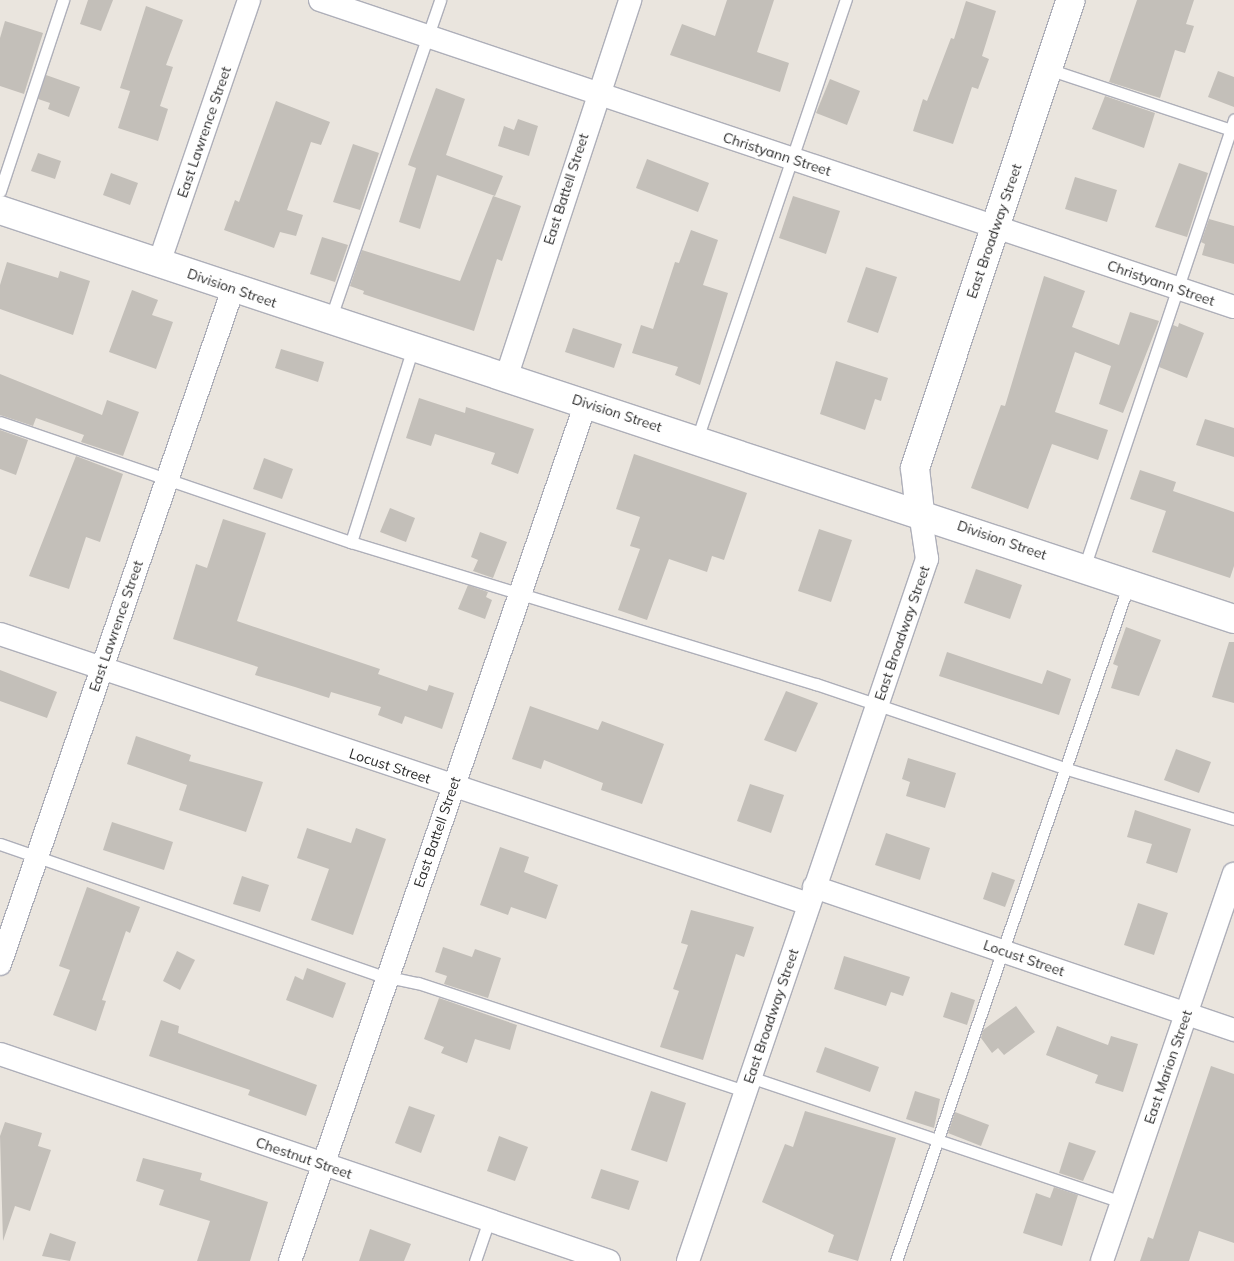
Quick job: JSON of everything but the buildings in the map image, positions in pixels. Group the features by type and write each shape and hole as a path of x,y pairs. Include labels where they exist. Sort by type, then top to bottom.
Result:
{"street":[{"name":"East Lawrence Street","path":"159,264 249,0"},
{"name":"Christyann Street","path":"320,0 1234,307"},
{"name":"East Battell Street","path":"506,378 630,0"},
{"name":"East Broadway Street","path":"688,1261 927,559 915,468 1071,0"},
{"name":"Division Street","path":"0,210 330,321 697,438 1234,619"},
{"name":"East Lawrence Street","path":"0,964 233,289"},
{"name":"East Battell Street","path":"290,1261 586,403"},
{"name":"Locust Street","path":"0,634 453,787 1002,951 1234,1030"},
{"name":"East Marion Street","path":"1102,1261 1234,874"},
{"name":"Chestnut Street","path":"0,1054 609,1261"}],"lane":[{"path":"0,191 63,0"},
{"path":"330,321 440,0"},
{"path":"697,438 846,0"},
{"path":"1048,69 1233,126 1084,568"},
{"path":"351,542 413,348"},
{"path":"0,422 351,542 878,704 1064,768 1234,818"},
{"path":"896,1261 1129,583"},
{"path":"0,844 387,976 418,983 937,1141 1122,1202"},
{"path":"475,1261 489,1220"}]}
